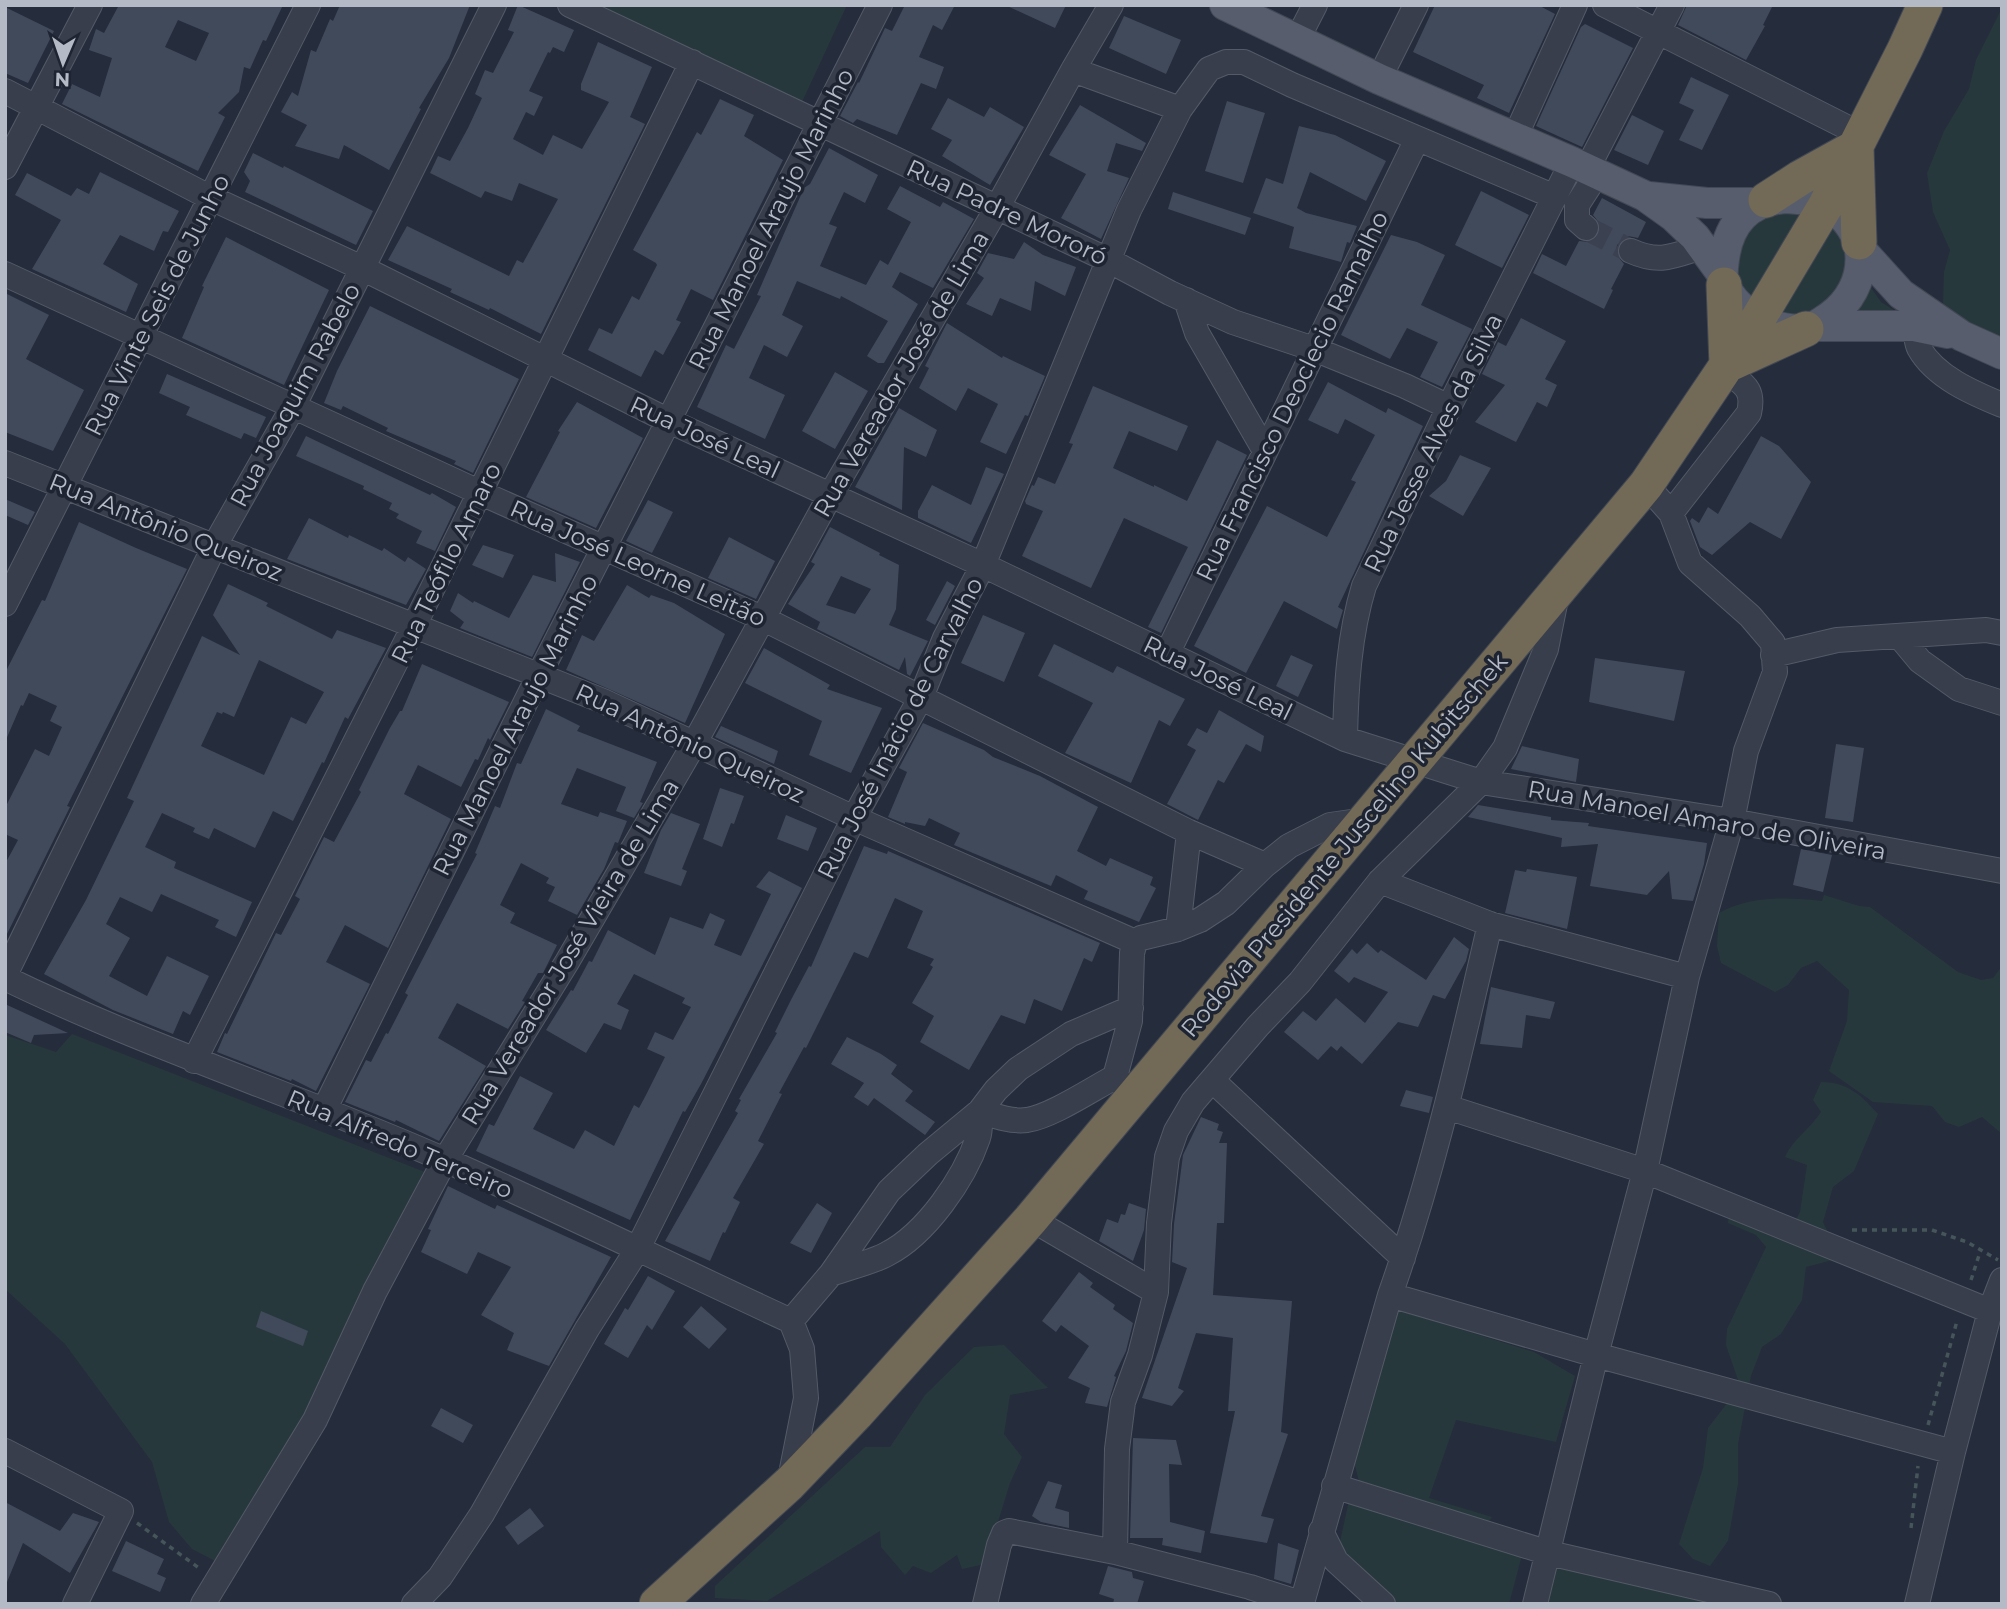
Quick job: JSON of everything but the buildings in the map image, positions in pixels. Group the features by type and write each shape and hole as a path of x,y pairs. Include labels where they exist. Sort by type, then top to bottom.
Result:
{"highway":[{"name":"Rodovia Presidente Juscelino Kubitschek","path":"657,1604 789,1484 856,1414 1031,1219 1125,1085 1365,820 1646,485 1758,319 1825,205 1925,5"},
{"path":"1763,202 1859,141"},
{"path":"1859,141 1860,246"},
{"path":"1723,279 1725,367 1811,328"}],"main road":[{"path":"1225,5 1379,79 1645,196 1684,225 1702,247 1733,298 1758,319 1780,327 1914,326 1962,335"},
{"path":"1645,196 1707,203 1805,199 1825,205 1845,219 1860,246 1901,294 1962,335 2002,354"},
{"path":"1723,279 1727,244 1733,229 1746,212 1763,202"},
{"path":"1811,328 1835,313 1853,292 1859,277 1860,246"}],"street":[{"path":"5,167 90,5"},
{"name":"Rua Vinte Seis de Junho","path":"5,604 309,5"},
{"name":"Rua Joaquim Rabelo","path":"5,976 215,545 293,407 494,5"},
{"name":"Rua Padre Mororó","path":"570,5 1233,322 1314,348 1449,407"},
{"name":"Rua Manoel Araujo Marinho","path":"324,1110 539,675 880,5"},
{"name":"Rua Vereador José de Lima","path":"694,744 831,494 1111,5"},
{"path":"1297,40 1315,5"},
{"path":"1379,79 1416,5"},
{"path":"1515,137 1575,5"},
{"path":"1605,5 1859,141"},
{"name":"Rua Jesse Alves da Silva","path":"1345,739 1346,698 1355,616 1364,586 1449,407 1555,197 1585,168 1672,5"},
{"name":"Rua Teófilo Amaro","path":"194,1061 481,493 692,62"},
{"name":"Rua José Inácio de Carvalho","path":"415,1604 440,1577 482,1514 587,1329 637,1250 854,818 921,697 945,638 983,565 1129,210 1180,109 1209,69 1226,62 1244,62 1555,197"},
{"path":"1073,70 1180,109"},
{"name":"Rua José Leal","path":"5,91 211,198 362,268 669,421 983,565 1345,739 1415,760"},
{"name":"Rua Francisco Deoclecio Ramalho","path":"1167,654 1417,139"},
{"path":"1585,168 1577,205 1577,220 1586,228"},
{"path":"1631,251 1647,258 1663,259 1702,247"},
{"name":"Rua José Leorne Leitão","path":"5,274 481,493 762,618 1189,832 1265,865"},
{"path":"1186,300 1197,333 1265,451"},
{"path":"1914,326 1919,347 1935,366 1961,387 2002,405"},
{"path":"1671,513 1749,413 1751,395 1748,389 1725,367"},
{"name":"Rua Antônio Queiroz","path":"5,463 603,701 854,818 1135,942"},
{"path":"1535,1604 1596,1355 1645,1171 1687,977 1732,821 1746,751 1775,671 1773,643 1750,616 1690,563 1671,513 1646,485"},
{"path":"1115,1552 1116,1449 1123,1402 1140,1355 1156,1292 1159,1223 1167,1157 1176,1131 1193,1102 1300,982 1380,881 1480,782 1505,748 1546,649 1557,593"},
{"path":"1773,655 1837,640 1986,630 2002,633"},
{"path":"1900,637 1920,661 1959,689 2002,704"},
{"name":"Rua Vereador José Vieira de Lima","path":"445,1160 567,962 694,744"},
{"name":"Rua Manoel Amaro de Oliveira","path":"1415,760 1480,782 1732,821 2002,871"},
{"path":"980,1111 1005,1119 1027,1120 1125,1085 1132,953 1135,942 1178,929 1226,904 1265,865 1289,846 1330,825 1365,820"},
{"path":"1178,929 1189,832"},
{"path":"1380,881 1490,924 1687,977"},
{"path":"985,1604 999,1545 1004,1533 1009,1531 1115,1552 1247,1595 1302,1603 1334,1486 1447,1107 1490,924"},
{"name":"Rua Alfredo Terceiro","path":"5,976 119,1031 445,1160 791,1321"},
{"path":"789,1484 806,1398 802,1349 791,1321 831,1274 889,1191 980,1111 996,1090 1018,1069 1071,1034 1131,1008"},
{"path":"1212,1080 1403,1258"},
{"path":"1447,1107 1645,1171 1990,1311"},
{"path":"831,1274 886,1255 913,1236 938,1208 964,1170 980,1135 980,1111"},
{"path":"203,1604 309,1430 375,1291 445,1160"},
{"path":"1031,1219 1156,1292"},
{"path":"1917,1604 1953,1452 1990,1311 2002,1280"},
{"path":"1390,1295 1596,1355 1953,1452"},
{"path":"5,1451 121,1511 75,1604"},
{"path":"1334,1486 1549,1553 1769,1604"},
{"path":"1321,1531 1336,1561 1383,1604"}],"path":[{"path":"121,1511 217,1581"}],"shaded area":[{"path":"584,5 847,5 802,102"},
{"path":"2002,8 2002,344 1948,312 1943,304 1944,272 1950,250 1933,212 1927,173 1944,131 1969,89 1976,60"},
{"path":"1809,204 1752,308 1732,273 1747,222"},
{"path":"1832,217 1852,266 1827,312 1775,320"},
{"path":"1867,282 1881,302 1911,321 1850,320"},
{"path":"1824,895 1870,907 1958,972 1981,980 1993,978 2002,966 2002,1134 1982,1117 1959,1127 1945,1122 1932,1106 1873,1102 1829,1071 1847,1021 1849,990 1817,961 1801,968 1788,985 1775,992 1721,963 1717,946 1719,913 1743,903 1783,899 1822,901"},
{"path":"72,1034 425,1172 388,1247 359,1296 309,1416 221,1564 192,1549 169,1522 152,1462 65,1344 5,1289 5,1035 56,1052"},
{"path":"1821,1082 1847,1087 1878,1114 1854,1171 1833,1187 1823,1222 1840,1258 1806,1267 1802,1300 1781,1334 1762,1347 1751,1376 1738,1444 1738,1484 1728,1541 1710,1566 1693,1559 1679,1544 1703,1468 1708,1428 1728,1402 1738,1380 1726,1345 1727,1329 1766,1247 1756,1235 1728,1223 1729,1211 1796,1220 1800,1212 1807,1165 1785,1157 1821,1112 1813,1100"},
{"path":"1394,1309 1534,1352 1575,1376 1556,1442 1456,1420 1429,1498 1492,1517 1487,1524 1361,1490 1349,1441"},
{"path":"1004,1345 1048,1388 1010,1395 1004,1434 1022,1457 1010,1483 985,1564 962,1569 957,1555 931,1573 913,1566 905,1575 881,1547 880,1531 767,1601 715,1598 715,1586 865,1447 890,1447 925,1395 974,1347"},
{"path":"1349,1500 1517,1546 1521,1559 1509,1604 1388,1604 1338,1551"},
{"path":"1551,1559 1727,1604 1538,1604"}],"tunnel":[{"path":"1586,228 1631,251"}]}
